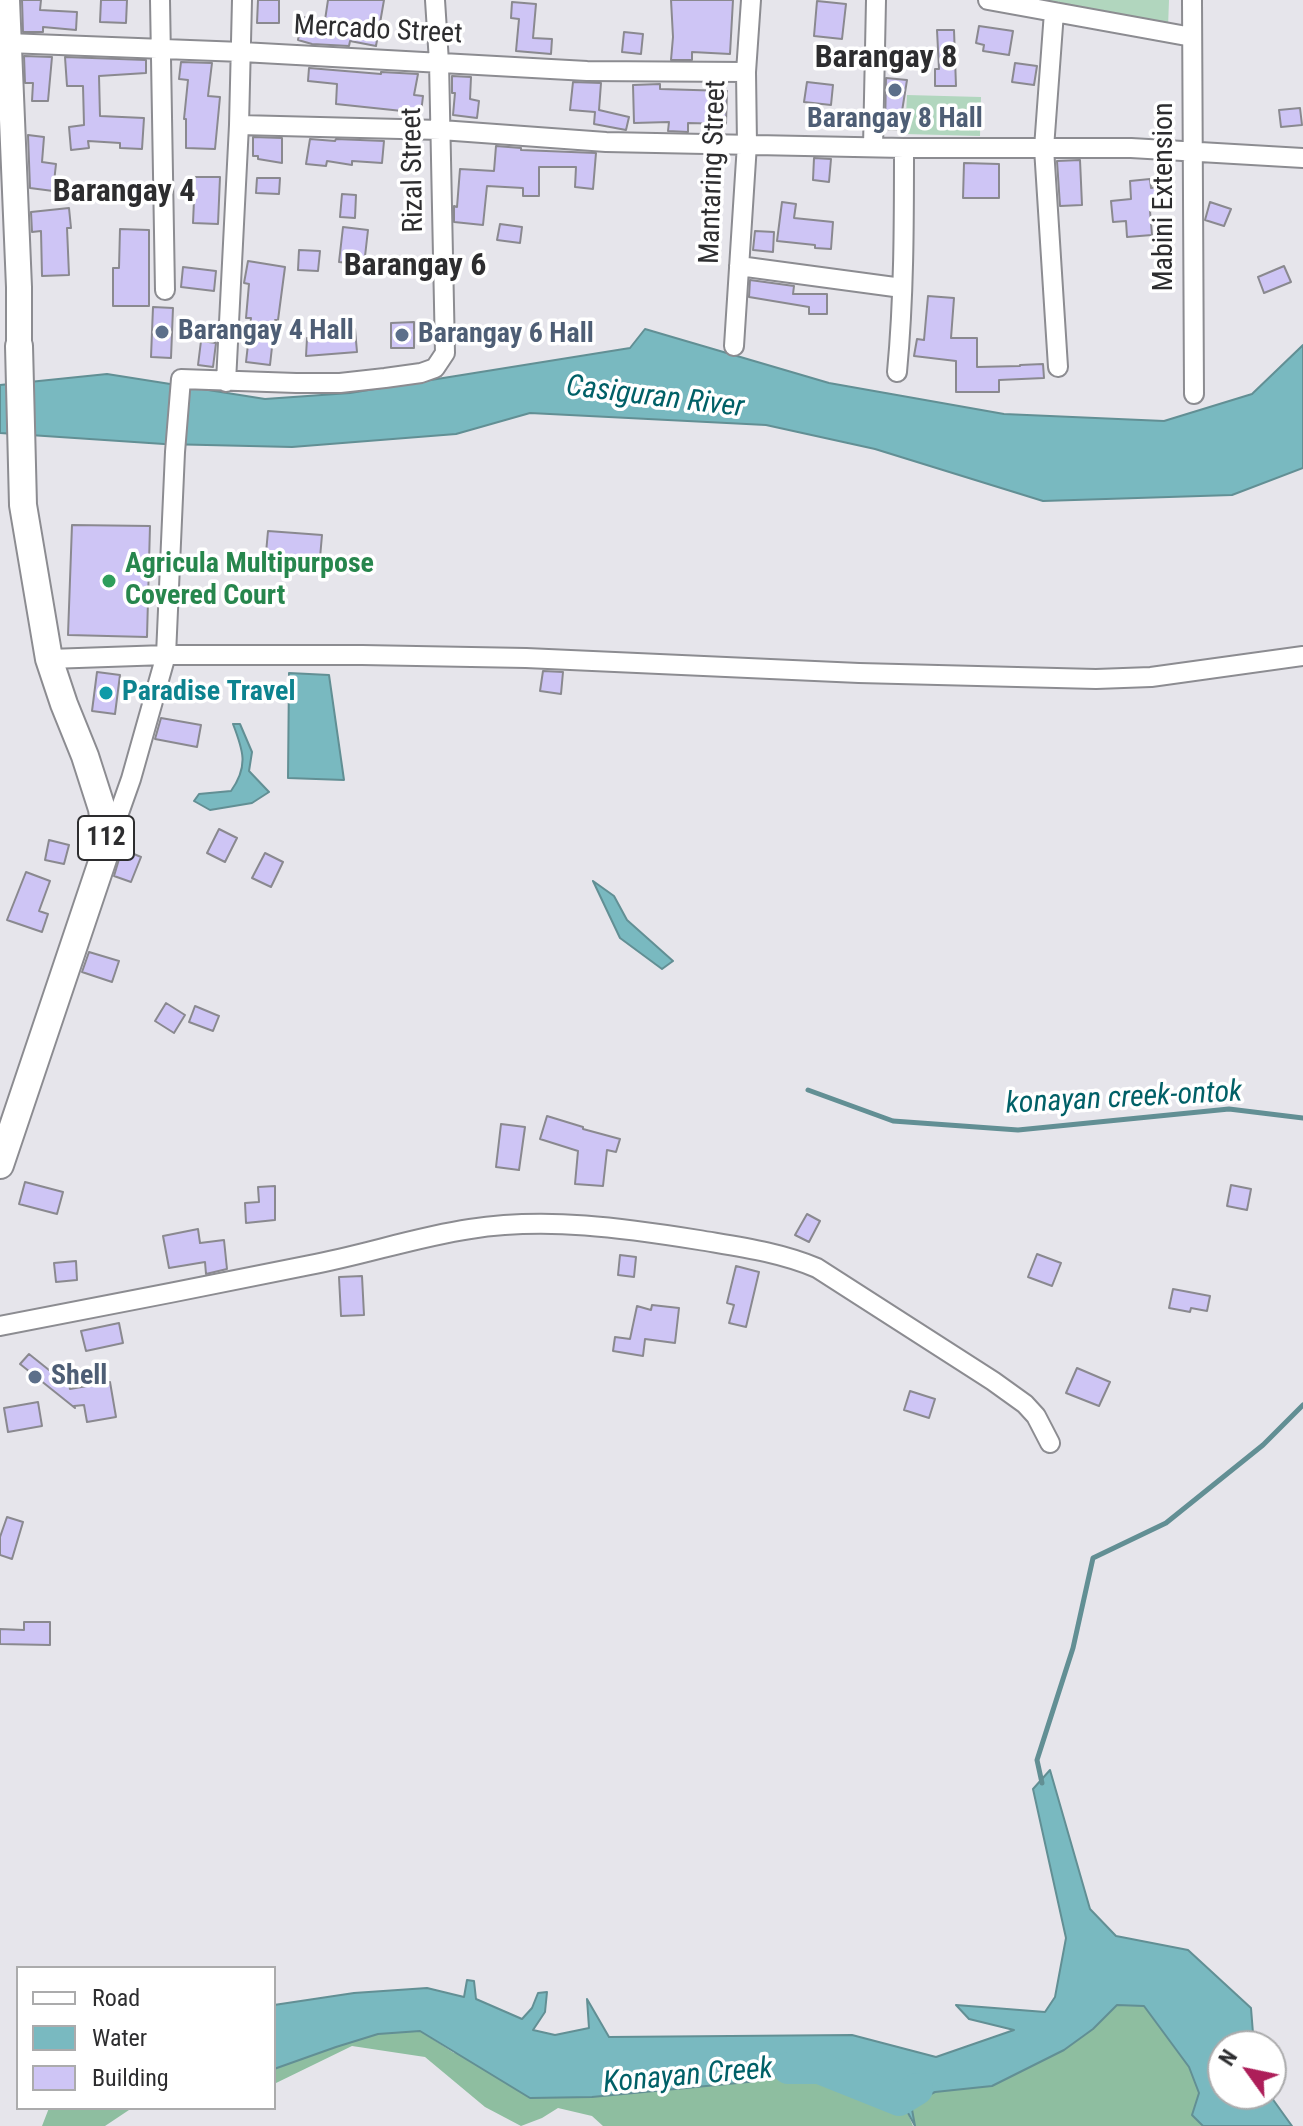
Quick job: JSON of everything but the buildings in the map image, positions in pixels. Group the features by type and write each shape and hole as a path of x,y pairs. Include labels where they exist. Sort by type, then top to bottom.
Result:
{"main road":[{"name":"112","path":"0,1165 107,847 102,809 49,659 23,505 19,346 10,287 5,117 7,0"}],"street":[{"path":"160,0 165,290"},
{"path":"107,847 131,779 166,655 179,385 183,378 226,382 242,0"},
{"name":"Rizal Street","path":"226,382 340,383 421,373 435,368 441,361 446,343 435,0"},
{"name":"Mantaring Street","path":"734,346 747,144 746,72 751,0"},
{"path":"873,147 876,0"},
{"path":"988,0 1192,37"},
{"name":"Mabini Extension","path":"1192,0 1194,394"},
{"path":"1054,12 1044,148 1058,367"},
{"name":"Mercado Street","path":"7,43 587,71 746,72"},
{"path":"239,125 441,130 606,142 904,148 1131,148 1303,158"},
{"path":"897,372 904,148"},
{"path":"739,266 902,288"},
{"path":"49,659 166,655 526,658 859,673 1096,679 1151,677 1213,666 1303,656"},
{"path":"0,1326 334,1260 473,1228 516,1224 638,1230 757,1250 796,1259 817,1268 1025,1404 1036,1416 1050,1443"}],"green space":[{"path":"1044,0 1169,0 1168,28"},
{"path":"907,95 981,97 980,136 905,134"},
{"path":"1117,2005 1145,2006 1189,2067 1199,2093 1193,2115 1203,2126 915,2126 911,2104 935,2092 992,2086 1064,2050 1093,2029"},
{"path":"420,2031 454,2053 748,2082 801,2072 852,2073 907,2111 913,2126 603,2126 592,2116 558,2108 521,2126 485,2107 425,2057 352,2046 276,2083 276,2068 378,2034"},
{"path":"48,2110 129,2110 105,2126 42,2126"}],"water":[{"name":"Casiguran River","path":"645,329 829,383 1004,414 1164,421 1252,394 1303,345 1303,468 1232,495 1043,501 875,449 766,425 530,413 456,434 292,447 164,444 0,433 0,385 107,374 265,399 350,393 630,348"},
{"path":"289,673 329,675 344,780 288,778"},
{"path":"233,724 240,724 252,752 249,771 269,792 252,803 210,810 194,801 199,794 231,791 240,774 242,750"},
{"path":"593,881 614,896 627,920 673,961 662,969 620,938"},
{"path":"1050,1770 1090,1909 1116,1936 1188,1950 1251,2008 1253,2030 1207,2030 1207,2110 1280,2110 1292,2126 1203,2126 1192,2115 1199,2093 1189,2067 1144,2006 1117,2005 1093,2029 1064,2050 992,2086 935,2092 911,2104 915,2126 907,2111 852,2073 801,2072 748,2082 592,2097 530,2098 420,2031 378,2034 276,2068 276,2005 354,1993 427,1988 464,1997 467,1980 474,1981 476,1999 522,2019 532,2008 538,1993 547,1992 545,2012 533,2030 555,2035 589,2028 587,1999 609,2037 852,2035 936,2057 1014,2030 969,2019 956,2005 1045,2012 1055,1997 1066,1938 1033,1789"}],"waterway":[{"name":"konayan creek-ontok","path":"808,1090 893,1121 1018,1130 1229,1109 1303,1118"},
{"name":"konayan creek-ontok","path":"1042,1783 1037,1760 1073,1648 1093,1558 1166,1523 1263,1445 1303,1405"},
{"name":"Konayan Creek","path":"788,2068 819,2068 899,2100 917,2089"}],"place":[{"name":"Barangay 8 Hall","path":"895,90"},
{"name":"Barangay 4 Hall","path":"162,332"},
{"name":"Barangay 6 Hall","path":"402,335"},
{"name":"Agricula Multipurpose Covered Court","path":"109,581"},
{"name":"Paradise Travel","path":"106,693"},
{"name":"Shell","path":"35,1377"}],"district":[{"name":"Barangay 8","path":"886,59"},
{"name":"Barangay 4","path":"124,193"},
{"name":"Barangay 6","path":"415,267"}]}
